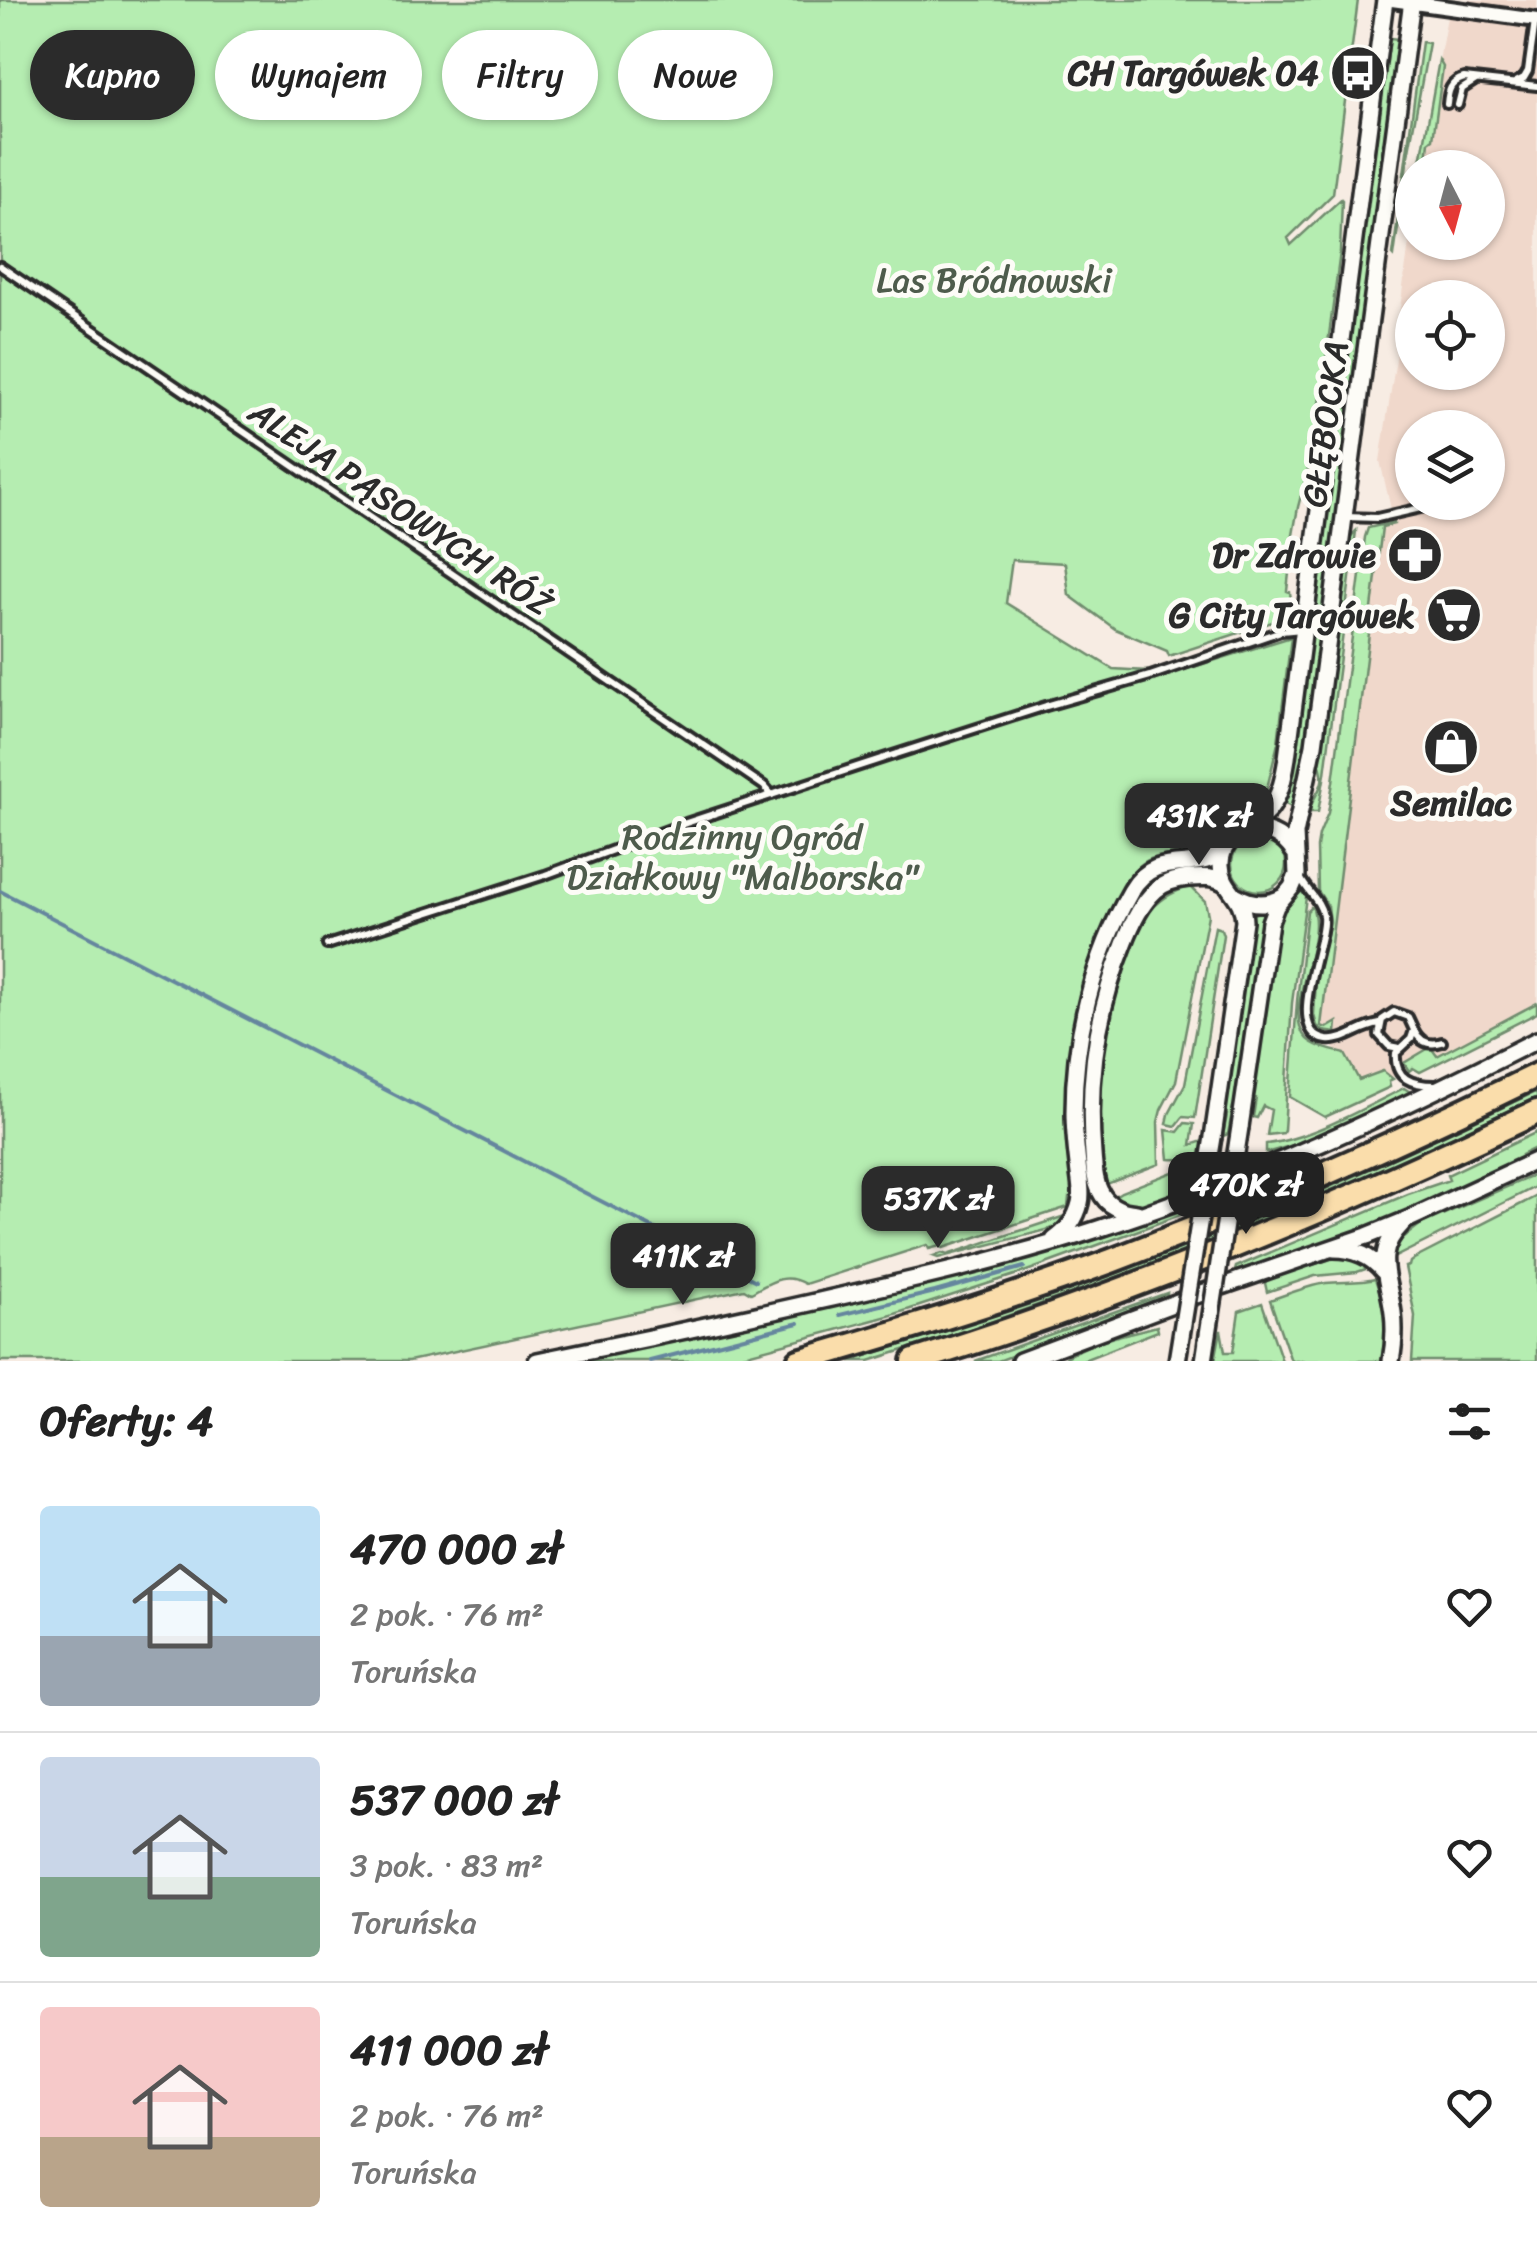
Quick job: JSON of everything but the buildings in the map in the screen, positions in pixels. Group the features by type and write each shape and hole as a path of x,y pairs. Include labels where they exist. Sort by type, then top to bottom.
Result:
{"highway":[{"path":"798,1361 953,1315 1110,1261 1322,1176 1537,1075"},
{"path":"914,1361 1136,1285 1335,1205 1537,1112"}],"street":[{"path":"1388,0 1536,20"},
{"name":"GŁĘBOCKA","path":"1224,850 1231,839 1264,817 1273,805 1290,741 1388,0"},
{"name":"GŁĘBOCKA","path":"1204,1361 1268,930 1273,910 1294,885 1295,834 1311,760 1412,2"},
{"path":"1244,831 1275,834 1288,844 1297,862"},
{"path":"1177,1361 1243,932 1243,908 1221,866 1224,850"},
{"path":"1048,1245 1067,1230 1081,1201 1075,1134 1076,1068 1090,989 1110,934 1133,888 1145,874 1168,864 1211,859 1224,850"},
{"path":"1146,1213 1122,1211 1101,1194 1096,1183 1091,1121 1092,1080 1104,1006 1127,934 1153,892 1186,878 1215,878 1258,903 1283,896"},
{"path":"538,1361 915,1280 1048,1245 1146,1213 1332,1138 1537,1040"},
{"path":"1020,1361 1410,1219 1537,1160"},
{"path":"1391,1361 1394,1316 1383,1271 1385,1256 1398,1227 1410,1219"},
{"path":"1329,1250 1355,1251 1383,1271"},
{"path":"1052,1361 1076,1340"}],"lane":[{"path":"1510,83 1522,80 1528,68 1536,20"},
{"path":"1528,68 1537,86"},
{"path":"1446,104 1448,92 1456,81 1464,78 1537,86"},
{"path":"1458,105 1464,87 1482,79"},
{"name":"ALEJA PĄSOWYCH RÓŻ","path":"0,266 772,795"},
{"path":"1343,516 1377,518 1395,514"},
{"path":"327,945 1046,706 1150,676 1281,630 1304,629"},
{"path":"1297,862 1301,881 1321,908 1324,923 1309,988 1307,1019 1311,1030 1319,1038 1342,1038 1380,1024 1389,1014 1399,1012 1408,1016 1422,1041 1442,1042"},
{"path":"1380,1024 1381,1040 1399,1048"},
{"path":"1414,1030 1408,1043 1396,1053 1398,1071 1417,1084 1451,1084"}],"shaded area":[{"name":"G City Targówek","path":"1450,0 1537,0 1537,1009 1361,1090 1320,1027 1380,526 1394,522 1380,461 1395,365 1395,390 1505,390 1505,280 1404,280 1407,260 1505,260 1505,150 1423,150"}],"green space":[{"path":"0,0 1358,0 1333,194 1288,238 1291,245 1342,200 1340,252 1315,442 1288,563 1287,591 1293,618 1275,628 1272,622 1169,656 1167,651 1115,629 1069,595 1065,563 1012,560 1006,603 1113,669 1147,671 1151,680 1291,637 1278,743 1266,792 1224,812 1208,826 1194,848 1187,849 1188,854 1153,858 1137,868 1120,894 1095,949 1070,1053 1068,1124 1073,1196 1069,1197 1068,1207 943,1248 929,1249 927,1245 805,1284 778,1280 751,1293 744,1289 409,1361 0,1361"},
{"path":"1390,38 1399,39 1344,452 1334,451"},
{"path":"1422,42 1429,43 1409,150"},
{"path":"1439,60 1443,67 1433,139 1428,150 1423,150"},
{"path":"1333,459 1343,461 1306,749 1293,808 1283,803 1300,724"},
{"path":"1394,522 1382,527 1321,1026 1327,1028 1337,1022 1336,1033 1323,1031 1314,1015 1316,980 1330,922 1328,906 1318,891 1317,847 1333,782 1365,537 1368,528"},
{"path":"1356,531 1325,774 1318,812 1309,812 1322,784 1319,763 1347,546"},
{"path":"1259,837 1278,845 1286,864 1278,883 1259,891 1240,883 1232,864 1240,845"},
{"path":"1189,868 1161,878 1138,899 1104,978 1086,1073 1093,1193 1087,1194 1082,1127 1084,1063 1104,969 1125,915 1141,888 1156,876"},
{"path":"1191,887 1205,901 1208,915 1176,1081 1158,1122 1159,1164 1107,1184 1100,1157 1098,1122 1113,1001 1137,932 1152,909 1170,895"},
{"path":"1301,891 1306,897 1292,1003 1284,1130 1267,1135 1271,1110 1263,1106 1257,1118 1253,1117 1256,1098 1252,1097 1277,922 1285,906"},
{"path":"1312,906 1314,939 1298,1012 1300,1027 1311,1042 1345,1054 1359,1080 1383,1071 1393,1079 1389,1081 1390,1087 1325,1117 1290,1097 1307,911"},
{"path":"1262,911 1236,1107 1228,1134 1223,1136 1253,914"},
{"path":"1215,927 1223,935 1195,1118 1183,1117 1176,1126 1167,1124 1185,1084"},
{"path":"1537,1003 1537,1013 1420,1072 1413,1068 1409,1071 1404,1063 1429,1048 1437,1056"},
{"path":"1404,1088 1412,1093 1307,1141 1266,1153 1266,1144 1318,1129"},
{"path":"1537,1091 1537,1097 1374,1174 1172,1258 970,1329 869,1361 850,1361 1053,1295 1203,1240"},
{"path":"1185,1123 1194,1124 1191,1145 1215,1137 1207,1155 1169,1159 1166,1130 1178,1132"},
{"path":"1537,1132 1537,1147 1521,1155 1522,1158 1398,1216 1235,1271 1236,1267 1449,1180 1447,1175"},
{"path":"1187,1168 1183,1190 1137,1207 1112,1198 1121,1192"},
{"path":"1537,1174 1537,1186 1393,1258 1399,1241 1421,1224"},
{"path":"1537,1196 1537,1361 1412,1361 1415,1316 1405,1267"},
{"path":"1181,1209 1180,1215 1024,1272 892,1315 721,1361 584,1361 989,1270 1073,1247"},
{"path":"1071,1214 1054,1228 938,1258 933,1256 947,1255"},
{"path":"1350,1257 1369,1268 1315,1276 1267,1292 1268,1279"},
{"path":"1375,1279 1384,1319 1381,1361 1291,1361 1270,1300 1319,1284"},
{"path":"1167,1293 1166,1298 998,1361 975,1361"},
{"path":"1262,1303 1282,1361 1215,1361 1221,1330 1225,1352 1233,1352 1239,1311"},
{"path":"1157,1326 1158,1331 1081,1361 1061,1361 1095,1343"}],"waterway":[{"path":"0,891 756,1281"},
{"path":"840,1315 1024,1267"},
{"path":"650,1361 799,1323"}],"place":[{"name":"CH Targówek 04","path":"1358,73"},
{"name":"Dr Zdrowie","path":"1415,555"},
{"name":"G City Targówek","path":"1454,615"},
{"name":"Semilac","path":"1451,747"}],"park label":[{"name":"Las Bródnowski","path":"994,280"},
{"name":"Rodzinny Ogród Działkowy \"Malborska\"","path":"742,857"}]}
